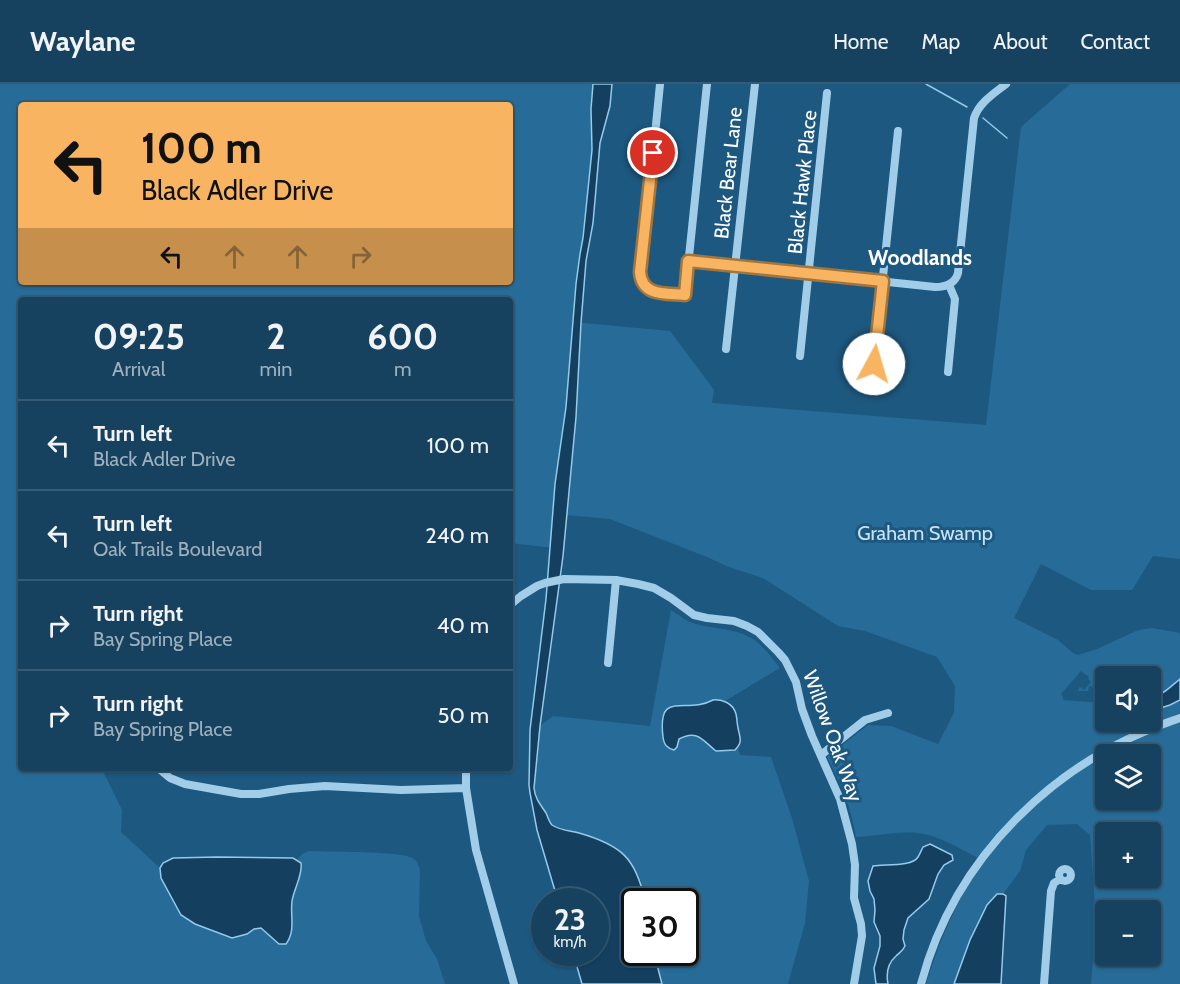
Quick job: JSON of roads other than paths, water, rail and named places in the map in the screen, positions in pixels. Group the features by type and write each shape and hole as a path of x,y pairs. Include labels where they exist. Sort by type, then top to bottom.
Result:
{"street":[{"path":"660,84 641,276 643,284 650,290 685,295 707,84"},
{"name":"Black Bear Lane","path":"726,349 755,84"},
{"path":"688,261 935,287 949,285 958,273 975,115 983,103 1006,84"},
{"name":"Black Hawk Place","path":"800,356 827,93"},
{"path":"874,364 898,131"},
{"path":"948,372 955,302 949,285"},
{"name":"Willow Oak Way","path":"513,603 528,591 545,583 564,579 616,580 654,588 694,615 734,621 758,632 778,652 792,671 802,709 840,799 850,837 854,855 854,898 862,936 854,984"},
{"path":"608,663 616,580"},
{"path":"821,755 865,720 888,713"},
{"path":"921,984 933,948 954,902 979,862 1009,826 1042,795 1083,764 1139,734 1180,718"},
{"path":"162,771 170,778 185,784 241,794 325,786 401,790 466,788"},
{"path":"466,771 466,788 476,850 514,984"},
{"path":"1044,984 1050,891 1060,879"}],"waterway":[{"path":"926,84 967,107"},
{"path":"983,118 1007,138"}],"district":[{"name":"Woodlands","path":"920,257"}],"park label":[{"name":"Graham Swamp","path":"925,533"}]}
